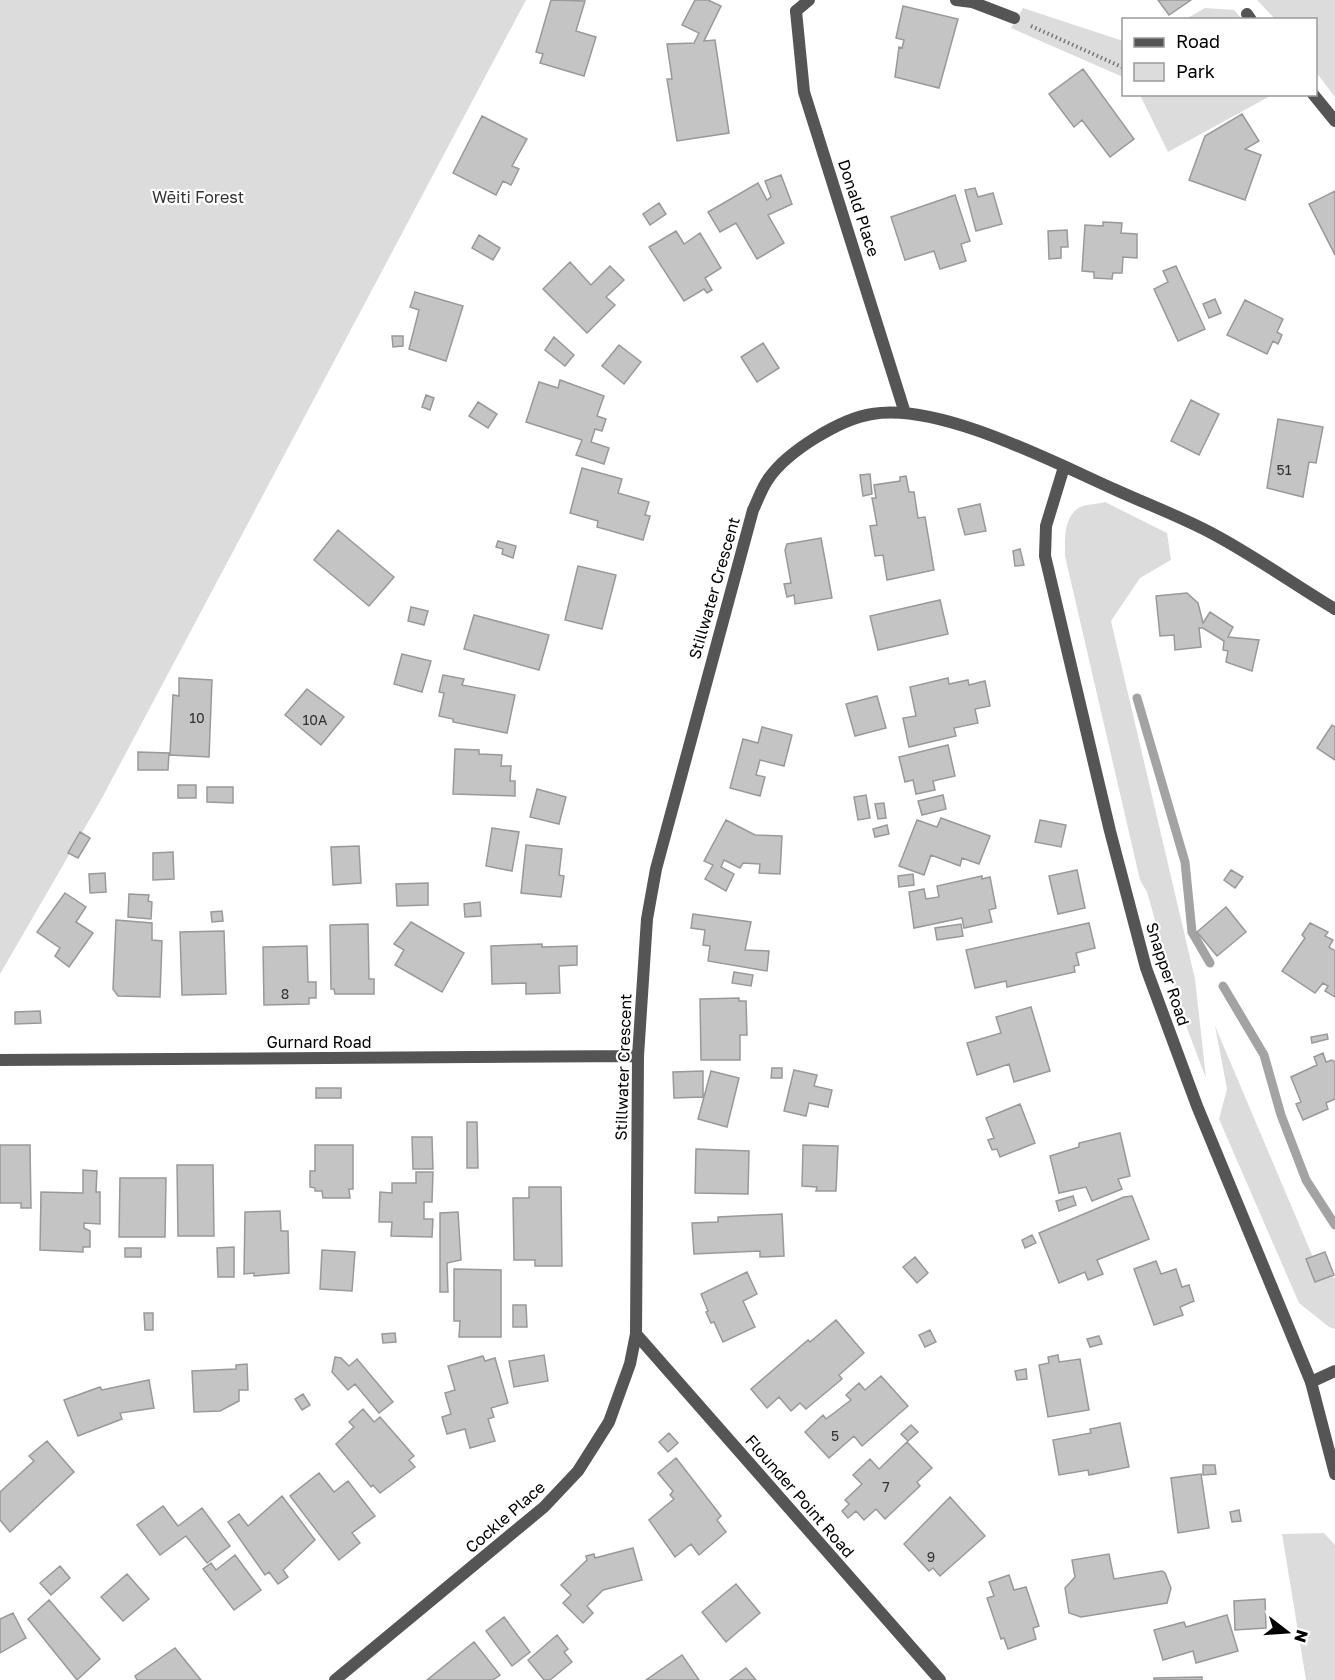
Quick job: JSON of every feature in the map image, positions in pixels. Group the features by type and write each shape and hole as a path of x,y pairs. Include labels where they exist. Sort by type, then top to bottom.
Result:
{"street":[{"name":"Donald Place","path":"809,0 796,11 804,92 905,413"},
{"path":"956,0 972,2 1014,18"},
{"path":"1315,96 1335,121"},
{"name":"Stillwater Crescent","path":"636,1334 638,1056 647,919 656,869 753,510 768,479 785,460 827,432 872,414 905,413 938,418 970,428 1064,467 1215,535 1335,609"},
{"name":"Snapper Road","path":"1064,467 1046,526 1045,556 1110,831 1146,968 1197,1106 1311,1382 1335,1474"},
{"name":"Gurnard Road","path":"0,1060 638,1056"},
{"name":"Cockle Place","path":"335,1680 544,1507 578,1471 609,1422 630,1364 636,1334"},
{"name":"Flounder Point Road","path":"636,1334 940,1680"},
{"path":"1311,1382 1335,1371"}],"path":[{"path":"1014,18 1122,67"}],"green space":[{"name":"Wēiti Forest","path":"0,0 526,0 102,798 0,974"},
{"path":"1257,0 1335,0 1335,97 1317,73 1317,18 1274,18"},
{"path":"1023,8 1122,41 1122,77 1011,28"},
{"path":"1205,8 1234,10 1241,18 1188,18"},
{"path":"1140,96 1270,96 1168,152"},
{"path":"1105,502 1167,533 1171,560 1140,578 1111,621 1195,979 1206,1078 1182,1015 1147,892 1140,880 1065,556 1066,529 1074,511 1086,505"},
{"path":"1215,1026 1318,1269 1335,1278 1335,1329 1329,1327 1299,1303 1219,1119 1227,1089"},
{"path":"1324,1533 1335,1545 1335,1680 1306,1680 1282,1534"}],"building":[{"path":"551,0 585,1 576,31 596,37 584,76 540,63 543,54 536,52"},
{"path":"695,0 708,0 721,6 704,41 715,40 729,133 677,141 667,79 672,79 667,44 694,43 699,33 682,25"},
{"path":"1158,0 1191,0 1169,15"},
{"path":"903,6 958,19 939,88 895,77 899,47 902,48 904,40 896,38"},
{"path":"1083,69 1134,139 1110,157 1082,120 1074,127 1049,94"},
{"path":"1242,114 1259,141 1245,149 1261,155 1245,200 1189,180 1205,136"},
{"path":"482,116 527,139 512,166 519,169 511,185 503,181 496,195 453,173"},
{"path":"781,175 792,204 768,215 784,243 757,259 736,223 720,232 708,212 758,183 767,200 771,197 765,181"},
{"path":"975,188 978,197 993,193 1002,224 976,231 965,190"},
{"path":"1335,191 1335,255 1309,204"},
{"path":"955,195 970,241 961,244 966,261 940,269 934,251 905,260 891,217"},
{"path":"659,203 666,214 650,225 643,214"},
{"path":"1103,222 1122,223 1121,233 1137,234 1137,258 1123,257 1122,273 1113,273 1112,279 1094,278 1094,272 1082,271 1085,225 1103,226"},
{"path":"1067,230 1068,247 1061,247 1061,258 1049,259 1048,231"},
{"path":"676,231 684,244 700,233 721,268 705,278 712,290 707,293 704,289 684,301 649,247"},
{"path":"479,235 500,248 493,260 472,248"},
{"path":"570,262 591,285 610,266 624,280 606,297 615,305 587,333 543,289"},
{"path":"1176,266 1205,329 1178,341 1154,289 1168,282 1163,271"},
{"path":"415,292 463,306 446,361 409,349 419,310 410,307"},
{"path":"1215,299 1221,313 1209,318 1203,304"},
{"path":"1245,300 1283,319 1277,332 1282,335 1278,344 1273,341 1267,354 1227,335"},
{"path":"392,336 403,336 403,346 393,347"},
{"path":"554,337 574,355 565,366 545,350"},
{"path":"763,343 779,368 757,382 741,357"},
{"path":"619,345 641,362 624,384 602,366"},
{"path":"560,380 604,396 597,416 606,419 602,431 595,429 591,442 609,448 604,464 576,455 582,440 526,422 539,382 558,388"},
{"path":"426,395 434,398 430,410 422,407"},
{"path":"1191,400 1219,414 1199,455 1171,441"},
{"path":"478,402 497,414 488,428 469,416"},
{"path":"1278,419 1323,427 1316,463 1309,462 1303,497 1267,488"},
{"path":"582,468 622,479 618,493 649,502 645,515 650,516 643,540 597,527 598,521 570,513"},
{"path":"870,474 872,494 863,496 860,475"},
{"path":"906,476 909,492 914,492 918,518 925,517 934,570 887,580 883,555 875,556 870,526 877,525 872,498 876,498 874,485 900,481 900,477"},
{"path":"980,504 986,531 965,535 958,509"},
{"path":"338,530 394,577 369,606 314,560"},
{"path":"821,538 832,598 795,604 794,595 787,597 784,584 791,583 785,550 787,544"},
{"path":"498,541 516,546 513,558 502,554 503,549 496,547"},
{"path":"1020,549 1024,565 1015,566 1013,551"},
{"path":"578,566 616,575 602,629 565,620"},
{"path":"1187,593 1198,603 1203,623 1210,612 1233,627 1228,637 1259,640 1252,671 1226,662 1228,651 1223,650 1224,641 1203,628 1199,628 1201,647 1175,650 1174,635 1160,636 1156,596"},
{"path":"940,600 948,634 878,650 870,616"},
{"path":"411,607 428,611 424,625 408,621"},
{"path":"474,615 549,635 539,670 464,649"},
{"path":"402,654 431,661 422,692 394,684"},
{"path":"443,675 464,679 462,685 515,695 507,733 453,722 453,719 439,716 444,693 439,692"},
{"path":"179,678 212,680 209,757 170,755 173,695 179,696"},
{"path":"948,678 949,684 968,680 969,685 985,681 990,706 975,709 978,723 954,728 956,736 909,747 903,718 916,716 910,687"},
{"path":"307,689 344,717 321,745 285,715"},
{"path":"877,696 886,728 855,736 846,704"},
{"path":"1332,725 1335,727 1335,760 1317,748"},
{"path":"762,727 792,735 784,766 760,760 756,775 765,777 760,796 730,788 743,739 758,743"},
{"path":"948,745 955,776 933,781 935,790 916,794 913,780 905,782 899,757"},
{"path":"455,749 479,750 479,754 502,755 501,766 511,766 510,781 515,781 515,796 453,794"},
{"path":"138,752 169,753 168,770 138,770"},
{"path":"178,785 196,785 196,798 178,798"},
{"path":"207,787 233,787 233,803 207,802"},
{"path":"537,789 566,797 559,824 530,817"},
{"path":"866,795 870,818 858,820 854,797"},
{"path":"943,795 946,809 922,815 918,801"},
{"path":"884,803 886,818 878,819 875,804"},
{"path":"941,818 990,836 979,864 962,858 960,866 931,855 924,875 899,866 917,820 937,827"},
{"path":"726,820 755,835 782,836 780,874 759,873 760,864 743,863 740,868 724,860 721,867 734,874 726,891 705,879 713,865 704,861"},
{"path":"1040,820 1066,825 1061,847 1035,842"},
{"path":"887,825 889,834 875,837 873,829"},
{"path":"492,828 519,832 512,871 486,866"},
{"path":"80,832 90,838 78,858 68,853"},
{"path":"526,845 562,849 559,875 564,876 561,897 521,893"},
{"path":"359,846 361,883 333,885 331,847"},
{"path":"173,852 174,879 153,880 153,853"},
{"path":"1077,870 1085,908 1058,914 1049,876"},
{"path":"1231,870 1243,877 1235,888 1224,880"},
{"path":"105,873 106,892 90,893 89,874"},
{"path":"913,874 914,885 899,887 898,876"},
{"path":"982,876 982,879 990,877 996,908 989,910 992,922 964,928 962,918 914,928 909,892 924,889 926,899 939,897 937,886"},
{"path":"428,883 428,905 397,906 396,884"},
{"path":"65,893 86,907 76,922 93,933 69,967 55,956 60,948 37,932"},
{"path":"129,894 149,895 148,901 152,902 151,919 128,917"},
{"path":"480,902 481,916 465,917 464,904"},
{"path":"1226,907 1246,932 1217,956 1197,932"},
{"path":"222,911 223,921 212,922 211,912"},
{"path":"693,914 751,922 745,950 769,951 767,971 708,961 710,946 703,945 705,930 691,928"},
{"path":"116,920 152,923 152,940 162,941 160,997 118,996 113,989"},
{"path":"411,922 464,953 442,992 395,965 404,950 394,944"},
{"path":"1089,923 1095,948 1076,953 1079,965 1074,966 1075,972 1007,987 1006,981 975,988 966,950"},
{"path":"1310,923 1328,932 1325,936 1333,940 1329,947 1335,951 1335,997 1325,991 1328,986 1323,983 1315,993 1282,971 1305,938 1302,935"},
{"path":"368,924 369,979 374,979 374,994 335,994 334,989 331,989 330,925"},
{"path":"961,924 963,936 937,940 935,928"},
{"path":"224,931 226,994 182,995 180,932"},
{"path":"542,944 542,947 577,946 577,965 559,966 560,993 526,994 526,983 492,984 491,946"},
{"path":"307,946 308,982 316,982 316,998 309,998 309,1004 264,1005 263,947"},
{"path":"734,972 753,975 751,986 732,983"},
{"path":"739,998 739,1001 746,1001 747,1035 740,1035 740,1060 701,1060 700,999"},
{"path":"1031,1007 1050,1071 1014,1082 1009,1064 977,1075 967,1043 1001,1033 996,1017"},
{"path":"40,1011 41,1023 15,1024 15,1012"},
{"path":"1327,1034 1328,1039 1312,1043 1311,1037"},
{"path":"1323,1053 1326,1062 1332,1060 1335,1062 1335,1099 1326,1103 1328,1109 1303,1120 1296,1104 1301,1102 1291,1077 1317,1065 1314,1057"},
{"path":"772,1068 782,1068 782,1078 771,1078"},
{"path":"794,1070 817,1075 814,1086 832,1090 828,1107 809,1103 806,1116 784,1111"},
{"path":"703,1071 703,1097 674,1098 673,1072"},
{"path":"711,1071 739,1078 727,1127 698,1119"},
{"path":"316,1088 341,1088 341,1098 316,1098"},
{"path":"1020,1104 1035,1143 1000,1157 997,1149 992,1150 988,1140 994,1138 986,1118"},
{"path":"467,1122 477,1122 478,1168 467,1168"},
{"path":"1120,1133 1130,1176 1118,1179 1122,1189 1092,1201 1086,1187 1059,1193 1050,1156 1079,1147 1079,1143"},
{"path":"412,1137 432,1137 433,1169 413,1169"},
{"path":"0,1145 30,1145 31,1208 21,1208 21,1203 0,1203"},
{"path":"315,1145 353,1145 353,1189 349,1189 350,1198 323,1198 322,1191 315,1191 315,1188 310,1187 310,1171 315,1171"},
{"path":"803,1145 838,1146 836,1191 816,1191 817,1187 802,1186"},
{"path":"696,1149 749,1151 748,1194 695,1193"},
{"path":"177,1165 213,1165 214,1236 178,1236"},
{"path":"83,1170 97,1171 96,1192 100,1192 100,1224 84,1223 84,1228 90,1231 90,1247 83,1247 83,1252 40,1250 41,1192 83,1193"},
{"path":"416,1172 433,1172 432,1202 424,1202 424,1219 433,1219 432,1237 391,1236 392,1222 379,1222 380,1192 392,1193 392,1183 416,1183"},
{"path":"120,1178 166,1178 165,1237 119,1237"},
{"path":"529,1187 561,1187 562,1266 535,1266 535,1260 514,1260 513,1198 529,1198"},
{"path":"1073,1196 1076,1205 1059,1211 1056,1201"},
{"path":"1132,1196 1149,1239 1097,1260 1103,1274 1088,1280 1085,1272 1059,1283 1039,1233 1124,1197"},
{"path":"280,1211 281,1231 288,1231 289,1273 254,1276 254,1273 244,1274 245,1212"},
{"path":"458,1212 461,1260 447,1263 448,1292 440,1292 440,1213"},
{"path":"782,1214 784,1256 760,1257 760,1251 694,1254 692,1223 718,1222 718,1217"},
{"path":"1032,1235 1036,1243 1025,1248 1022,1240"},
{"path":"234,1247 234,1277 218,1277 217,1248"},
{"path":"125,1248 141,1248 141,1257 125,1257"},
{"path":"322,1250 355,1252 352,1291 320,1289"},
{"path":"1325,1252 1334,1275 1315,1282 1306,1259"},
{"path":"915,1257 928,1273 917,1283 903,1267"},
{"path":"1156,1261 1161,1274 1176,1269 1182,1287 1189,1285 1194,1301 1180,1307 1183,1315 1154,1325 1134,1269"},
{"path":"454,1269 501,1270 501,1337 459,1337 460,1321 454,1321"},
{"path":"747,1272 757,1294 743,1301 755,1327 723,1342 714,1322 711,1323 701,1294"},
{"path":"513,1305 526,1305 527,1327 513,1327"},
{"path":"144,1313 153,1313 153,1330 145,1330"},
{"path":"836,1320 864,1353 839,1375 842,1379 806,1409 800,1403 791,1411 779,1397 767,1408 751,1389 808,1340 810,1342"},
{"path":"930,1330 936,1342 925,1347 919,1335"},
{"path":"395,1333 396,1342 383,1343 382,1334"},
{"path":"1099,1336 1102,1344 1090,1347 1087,1339"},
{"path":"544,1355 548,1381 514,1387 509,1361"},
{"path":"1058,1355 1059,1362 1080,1359 1089,1410 1048,1417 1039,1365 1049,1363 1048,1357"},
{"path":"483,1356 485,1361 495,1358 508,1403 491,1408 494,1417 488,1419 495,1441 470,1448 465,1429 447,1434 442,1417 451,1414 445,1393 455,1390 448,1366"},
{"path":"335,1357 341,1358 349,1366 357,1359 393,1402 379,1413 355,1384 348,1390 332,1372"},
{"path":"247,1364 248,1390 239,1390 239,1401 220,1411 194,1412 192,1371 236,1369 236,1365"},
{"path":"1026,1369 1027,1379 1017,1380 1015,1371"},
{"path":"881,1376 908,1406 862,1446 854,1436 829,1458 805,1432 823,1415 826,1419 851,1400 846,1395 859,1383 865,1390"},
{"path":"149,1380 154,1408 120,1413 122,1419 78,1436 64,1400 100,1387 102,1390"},
{"path":"303,1394 310,1405 302,1410 295,1399"},
{"path":"363,1409 374,1422 380,1417 414,1456 409,1460 415,1467 380,1493 373,1485 371,1487 336,1444 354,1427 349,1422"},
{"path":"1120,1423 1129,1467 1089,1475 1088,1470 1059,1475 1053,1440 1091,1433 1090,1429"},
{"path":"911,1425 918,1432 908,1441 901,1434"},
{"path":"669,1433 678,1443 668,1452 659,1442"},
{"path":"47,1441 74,1472 10,1532 0,1520 0,1492 34,1461 29,1456"},
{"path":"907,1442 932,1468 917,1482 920,1486 885,1519 876,1509 864,1520 856,1511 848,1518 842,1511 849,1504 845,1500 862,1484 853,1475 870,1459 879,1469"},
{"path":"676,1458 721,1516 717,1520 726,1532 699,1555 691,1544 675,1557 649,1520 674,1499 670,1495 673,1491 658,1473"},
{"path":"1203,1465 1215,1465 1216,1474 1203,1475"},
{"path":"319,1473 334,1492 348,1481 375,1516 352,1533 360,1543 339,1560 290,1496"},
{"path":"1201,1474 1209,1528 1178,1533 1171,1478"},
{"path":"282,1496 315,1540 283,1570 288,1577 278,1584 269,1572 265,1575 228,1522 239,1514 248,1526"},
{"path":"950,1497 985,1536 940,1576 933,1568 929,1571 904,1544"},
{"path":"163,1506 178,1526 202,1508 230,1546 207,1563 186,1536 160,1555 137,1525"},
{"path":"1239,1510 1241,1521 1232,1522 1230,1512"},
{"path":"633,1548 642,1580 603,1590 587,1606 593,1613 583,1623 563,1603 571,1595 561,1585 587,1560 586,1556 594,1554 595,1558"},
{"path":"1109,1554 1114,1579 1162,1571 1165,1573 1171,1588 1167,1603 1081,1617 1069,1613 1065,1588 1075,1577 1072,1560"},
{"path":"235,1555 261,1590 234,1610 203,1569 211,1563 216,1570"},
{"path":"60,1566 70,1578 51,1595 40,1583"},
{"path":"127,1574 149,1599 123,1621 101,1597"},
{"path":"1009,1575 1014,1590 1026,1587 1039,1626 1033,1628 1036,1639 1008,1649 1004,1638 1001,1639 987,1598 994,1596 989,1582"},
{"path":"736,1584 760,1613 726,1642 702,1612"},
{"path":"1265,1599 1266,1628 1235,1630 1234,1601"},
{"path":"49,1600 100,1659 77,1680 28,1619"},
{"path":"13,1613 26,1638 0,1653 0,1619"},
{"path":"1227,1615 1238,1651 1196,1663 1193,1651 1163,1660 1154,1630 1184,1622 1186,1627"},
{"path":"504,1617 530,1652 512,1666 486,1631"},
{"path":"557,1635 568,1649 564,1652 572,1662 550,1680 544,1680 528,1660"},
{"path":"474,1642 500,1675 493,1680 427,1680"},
{"path":"175,1648 201,1680 137,1680 135,1676"},
{"path":"682,1655 699,1680 646,1680"},
{"path":"746,1668 756,1680 730,1680"},
{"path":"1202,1677 1202,1680 1154,1680 1154,1678"}],"waterway":[{"path":"1137,698 1185,862 1192,932 1210,963"},
{"path":"1223,986 1264,1055 1281,1115 1306,1180 1335,1225"}]}
